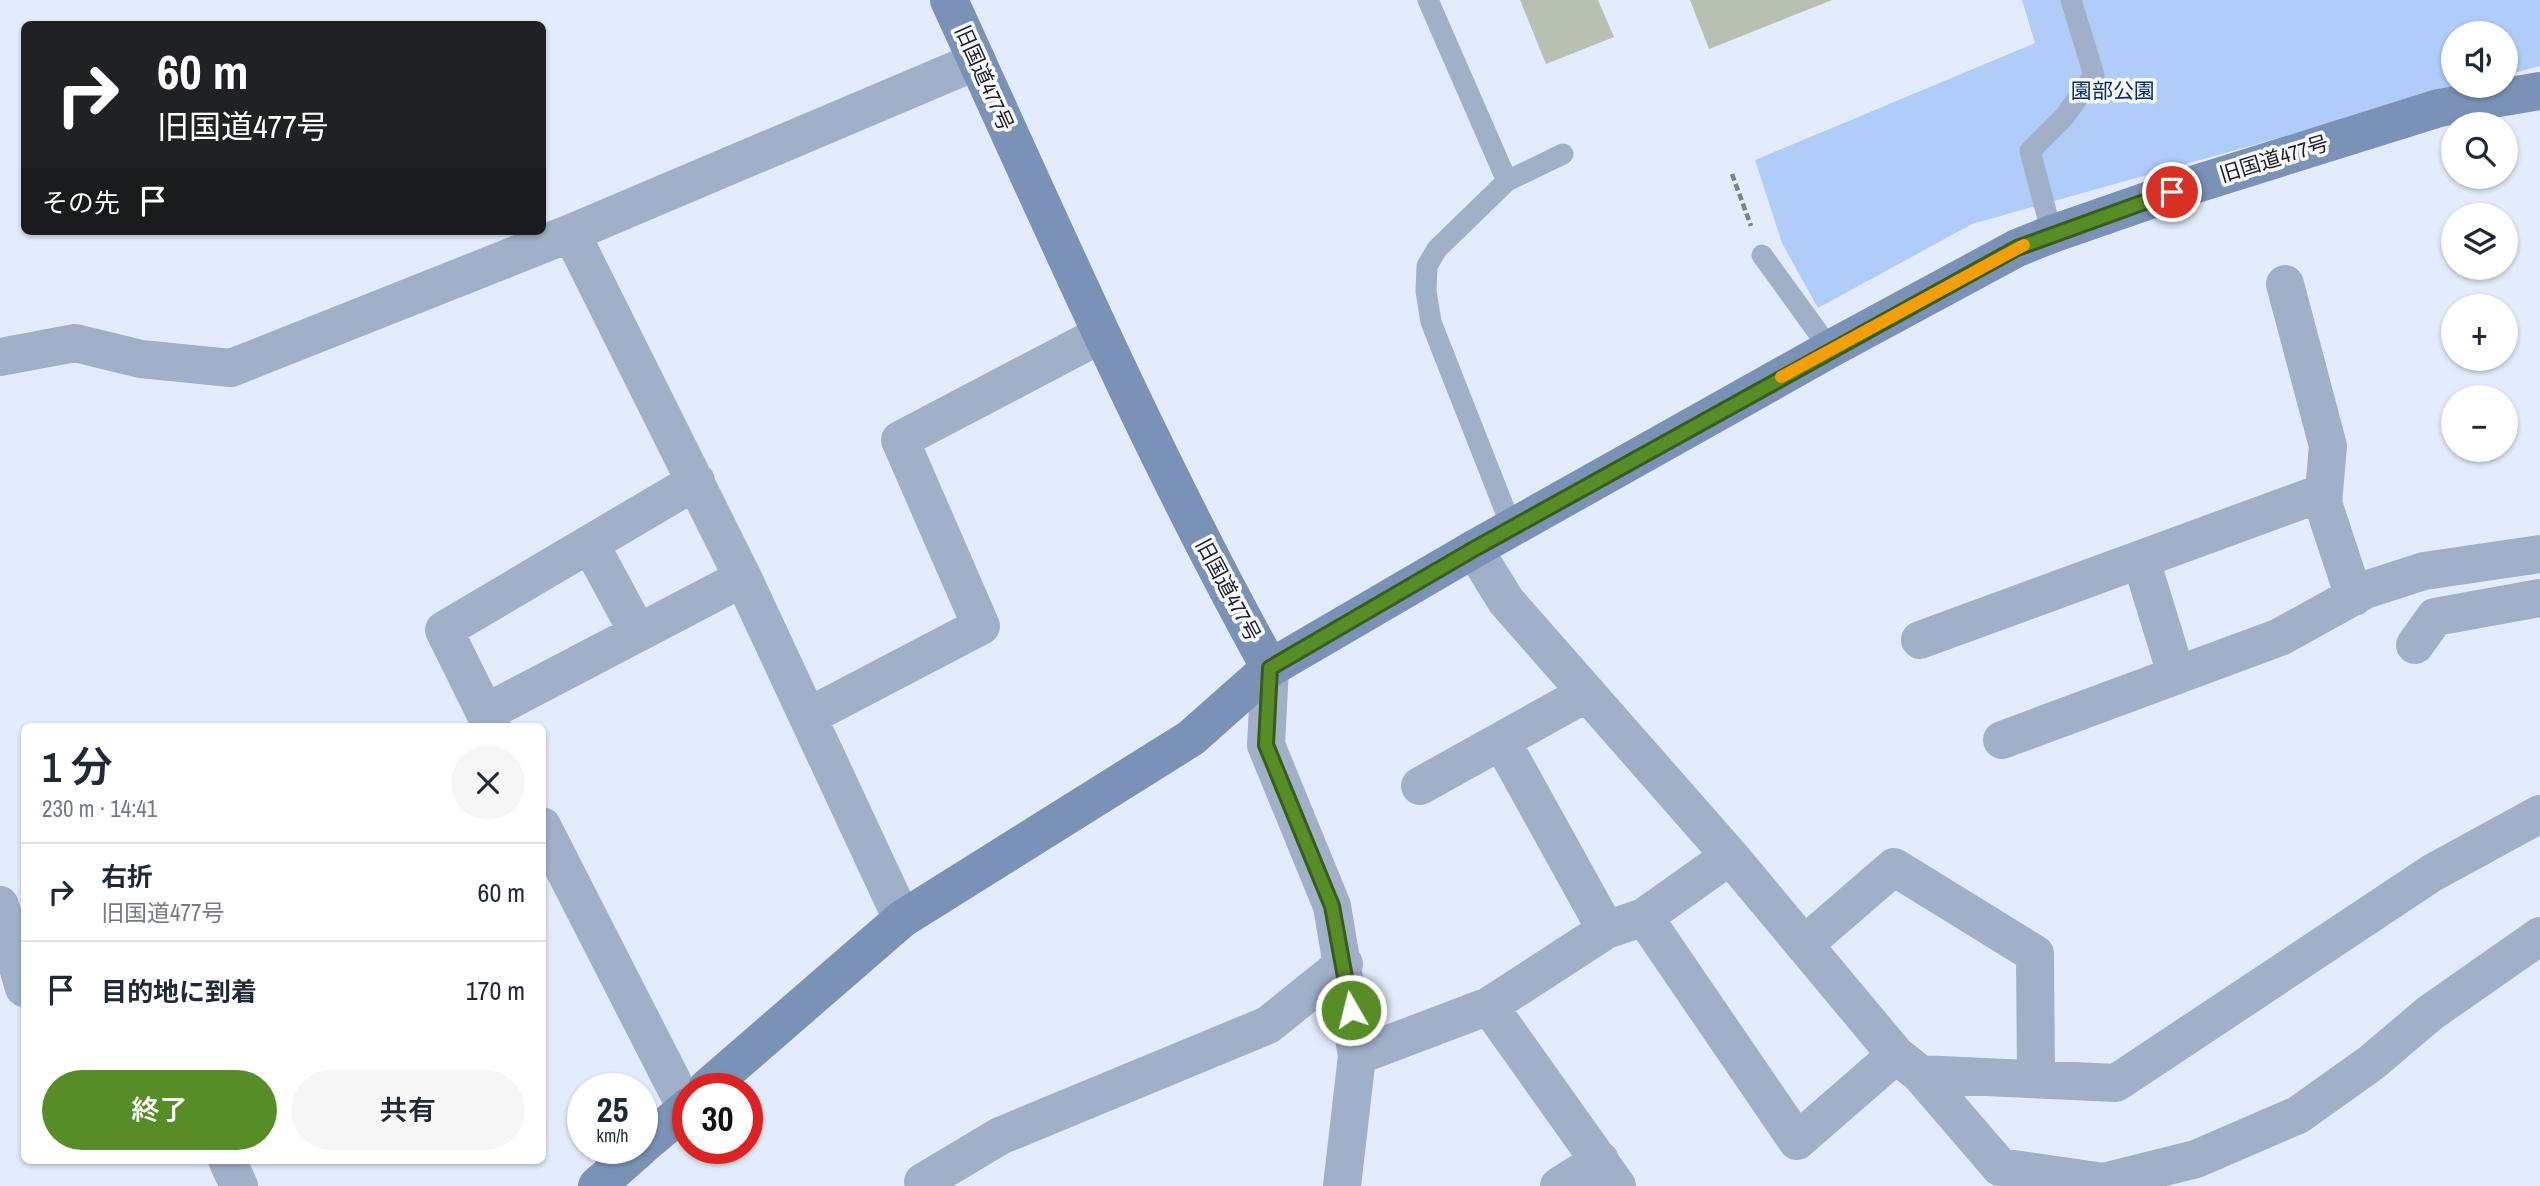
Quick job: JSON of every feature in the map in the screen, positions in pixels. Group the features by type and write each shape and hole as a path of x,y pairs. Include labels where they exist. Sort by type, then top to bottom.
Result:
{"street":[{"name":"旧国道477号","path":"949,0 1100,335 1220,578 1270,668 1474,549 1830,349 2017,248 2196,184 2439,108 2540,91"},
{"path":"0,357 75,343 141,359 231,368 571,233 977,61"},
{"path":"571,233 743,578 902,919"},
{"path":"2285,284 2328,446 2323,502 2354,597"},
{"path":"809,716 981,625 900,440 1100,335"},
{"path":"696,481 444,630 489,720 638,633 743,578"},
{"path":"1920,640 2324,492"},
{"path":"590,544 638,633"},
{"path":"1474,549 1506,601 1730,856 1908,1065 1989,1176 2104,1182 2208,1153 2298,1115 2371,1063 2430,1013 2540,936"},
{"path":"2002,740 2280,637 2354,597 2424,571 2540,554"},
{"path":"2141,560 2176,674"},
{"path":"2415,645 2435,617 2540,598"},
{"path":"726,1073 902,919 1191,738 1270,668"},
{"path":"1270,668 1266,745 1332,906 1344,964 1357,1056 1342,1186"},
{"path":"1420,786 1587,693"},
{"path":"1502,742 1606,930"},
{"path":"1644,917 1797,1141 1908,1065 2036,1079 2116,1083 2432,873 2540,814"},
{"path":"546,833 679,1073"},
{"path":"1357,1056 1489,1006 1606,930 1644,917 1730,856"},
{"path":"1805,944 1894,867 2035,954 2036,1079"},
{"path":"2,922 21,979"},
{"path":"920,1185 1000,1136 1268,1025 1344,964"},
{"path":"1489,1006 1609,1173 1559,1186"},
{"path":"658,1132 672,1120"},
{"path":"229,1164 239,1186"},
{"path":"597,1186 622,1164"}],"lane":[{"path":"1428,0 1507,181"},
{"path":"2052,234 2031,151 2065,116 2094,75 2071,0"},
{"path":"1513,528 1431,322 1426,291 1427,265 1437,249 1507,181 1563,155"},
{"path":"1762,255 1830,349"}],"path":[{"path":"1732,174 1762,255"}],"green space":[{"name":"園部公園","path":"2022,0 2540,0 2540,66 2518,72 2518,21 2441,21 2441,92 1972,224 1818,308 1782,243 1755,160 2035,43"}],"building":[{"path":"1520,0 1598,0 1614,37 1546,64"},
{"path":"1690,0 1832,0 1709,49"}],"slow traffic":[{"path":"1781,377 2024,245"}],"route":[{"path":"1351,1010 1332,906 1266,745 1270,668 1474,549 1830,349 2017,248 2172,192"}]}
